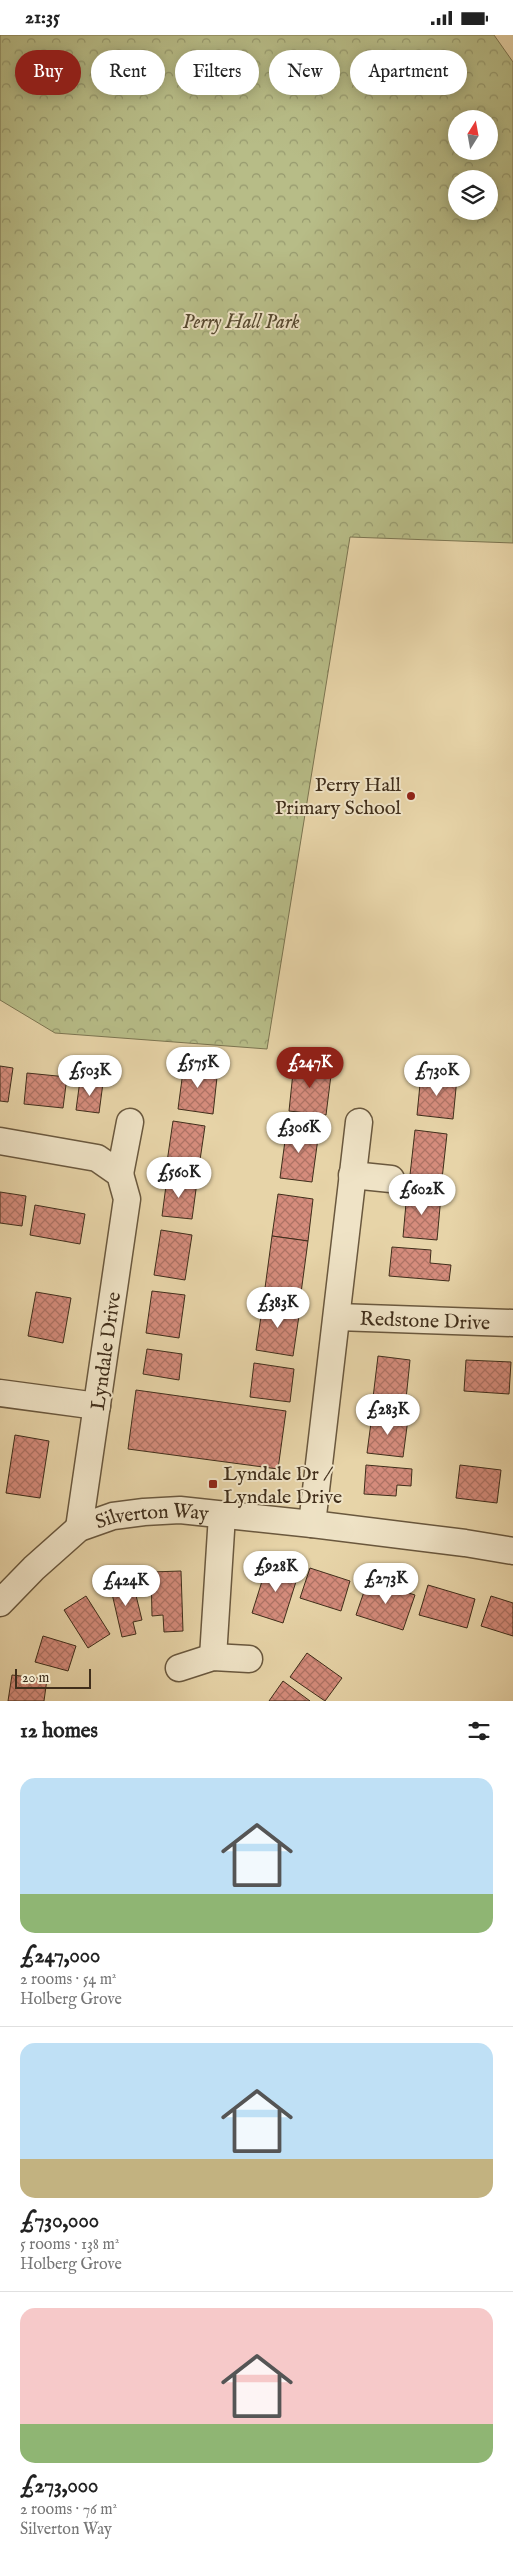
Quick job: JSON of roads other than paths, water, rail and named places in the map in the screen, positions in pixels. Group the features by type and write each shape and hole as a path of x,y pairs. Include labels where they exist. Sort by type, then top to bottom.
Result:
{"street":[{"name":"Lyndale Drive","path":"79,1528 127,1199 120,1174 130,1122"},
{"path":"312,1524 359,1122"},
{"path":"0,1141 96,1158 120,1174"},
{"path":"352,1175 391,1179"},
{"name":"Redstone Drive","path":"337,1317 513,1323"},
{"path":"0,1393 97,1406"},
{"name":"Silverton Way","path":"0,1603 34,1568 79,1528 113,1516 144,1512 180,1511 312,1524 466,1543 513,1551"},
{"path":"213,1657 222,1515"},
{"path":"179,1668 213,1657 249,1659"}],"place":[{"name":"Perry Hall Primary School","path":"411,796"},
{"name":"Lyndale Dr / Lyndale Drive","path":"213,1484"}],"park label":[{"name":"Perry Hall Park","path":"241,321"}]}
